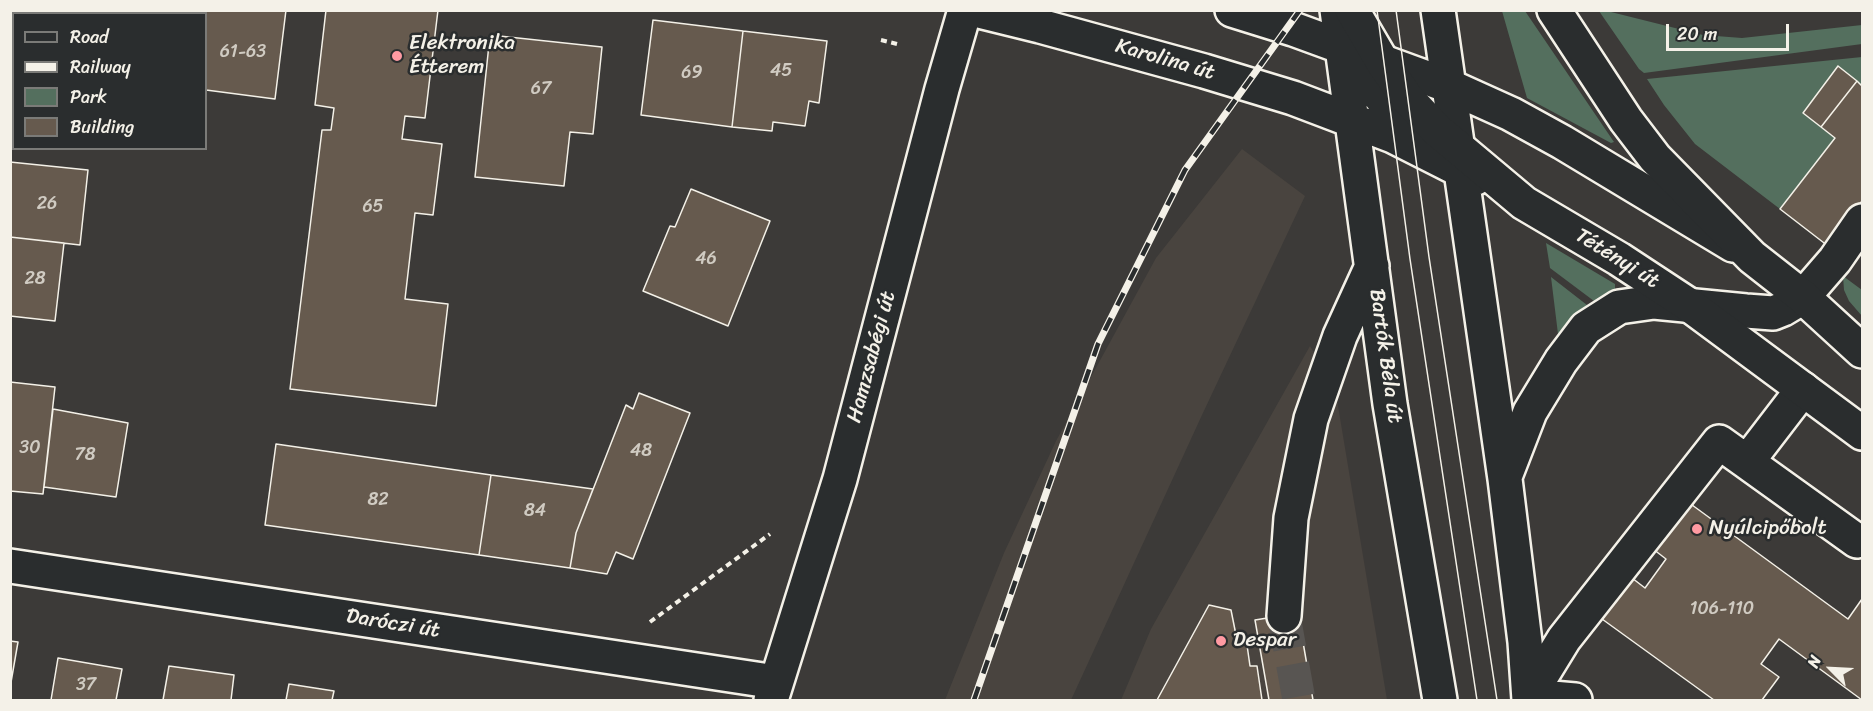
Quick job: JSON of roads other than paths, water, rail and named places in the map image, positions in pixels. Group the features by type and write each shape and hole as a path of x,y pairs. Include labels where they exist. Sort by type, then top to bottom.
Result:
{"street":[{"name":"Hamzsabégi út","path":"773,691 840,479 939,99 965,10"},
{"name":"Karolina út","path":"975,10 1204,70 1352,119"},
{"path":"1232,10 1293,29 1449,86 1511,114 1752,256"},
{"name":"Bartók Béla út","path":"1337,10 1390,404 1440,700"},
{"path":"1352,10 1407,99 1460,158"},
{"path":"1438,10 1504,479 1525,642 1529,698"},
{"path":"1554,10 1626,120 1656,158 1752,256 1803,297 1863,351"},
{"path":"1342,47 1425,150 1453,195 1473,252"},
{"path":"1352,119 1425,150 1460,158"},
{"name":"Tétényi út","path":"1460,158 1524,203 1619,259 1692,307 1863,433"},
{"path":"1504,479 1530,412 1561,361 1586,328 1619,307 1654,302 1773,313 1803,297 1863,221"},
{"path":"1284,616 1291,518 1311,419 1340,336 1372,264"},
{"path":"1747,462 1803,389"},
{"path":"1529,698 1563,639 1719,442 1857,541"},
{"name":"Daróczi út","path":"10,567 773,691"},
{"path":"1529,698 1575,700"}],"tunnel":[{"path":"1284,616 1299,700"}],"tram line":[{"path":"1377,10 1410,259 1477,700"},
{"path":"1396,10 1429,257 1497,700"}],"railway":[{"path":"974,700 1098,344 1185,170 1300,10"}],"place":[{"name":"Elektronika Étterem","path":"397,56"},
{"name":"Nyúlcipőbolt","path":"1697,529"},
{"name":"Despar","path":"1221,641"}]}
